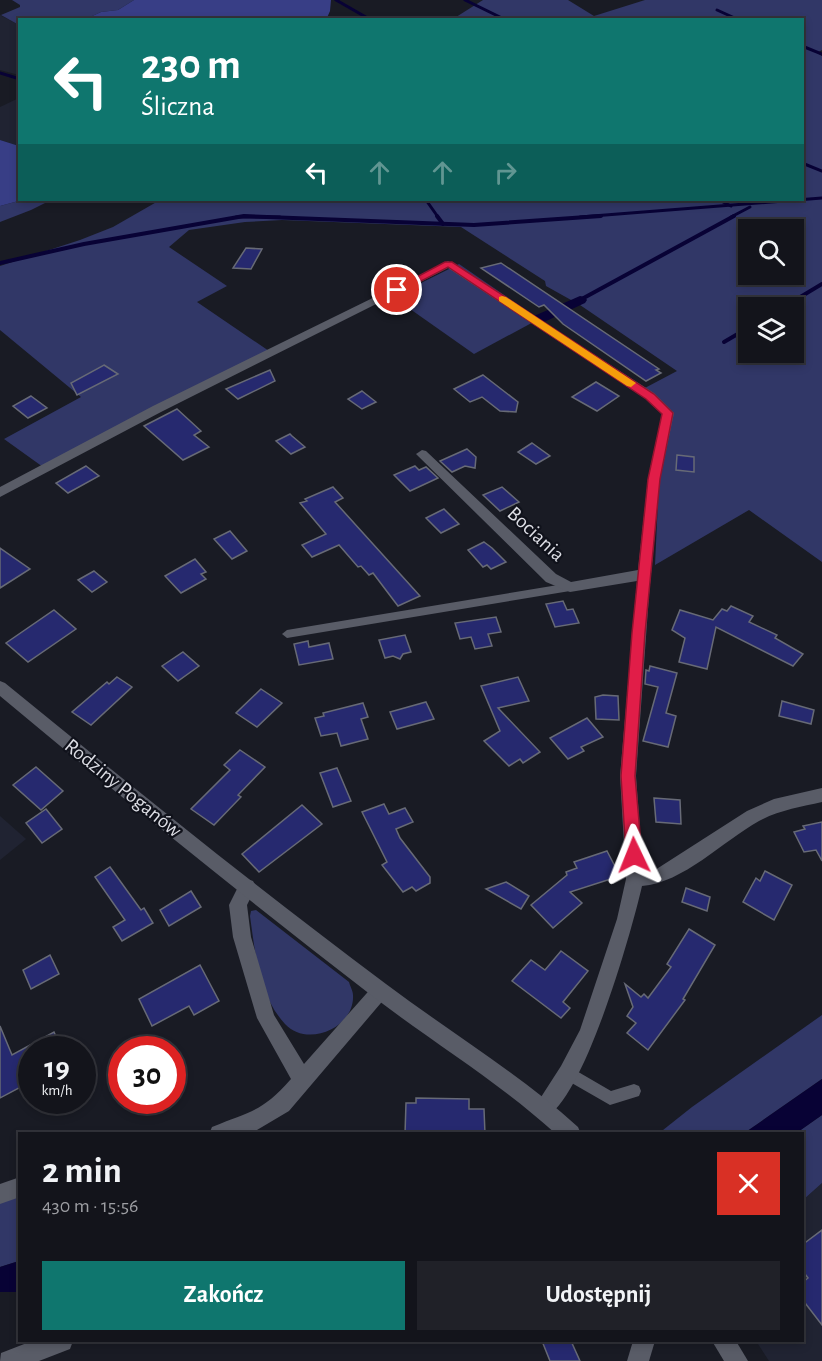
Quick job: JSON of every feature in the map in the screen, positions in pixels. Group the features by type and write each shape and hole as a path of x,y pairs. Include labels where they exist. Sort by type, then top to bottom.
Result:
{"street":[{"path":"0,493 157,409 448,264 650,396 668,413 654,479 628,776 633,814 635,879 626,919 588,1033 568,1073 544,1108"},
{"name":"Bociania","path":"422,454 551,578 570,587 645,574"},
{"name":"Rodziny Poganów","path":"0,687 158,818 380,991 544,1108 568,1132"},
{"path":"635,879 658,877 753,816 774,806 822,795"},
{"path":"247,886 238,905 242,937 266,1018 302,1078"},
{"path":"227,1132 244,1128 265,1117 282,1104 302,1078 380,991"},
{"path":"0,1194 18,1188"},
{"path":"9,1361 59,1342"},
{"path":"638,1361 644,1342"},
{"path":"724,1342 737,1361"}],"lane":[{"path":"287,634 570,587"},
{"path":"568,1073 610,1098 634,1091"}],"shaded area":[{"path":"12,0 134,0 118,10 101,12 88,18 18,18 18,24 1,15 20,5"},
{"path":"134,0 331,0 327,18 88,18 101,12 118,10"},
{"path":"483,0 568,0 594,16 645,0 822,0 822,50 817,53 822,56 822,562 749,510 655,565 659,480 672,411 643,389 677,371 580,305 546,286 545,281 461,227 282,220 245,222 189,230 169,247 227,286 197,302 269,351 43,467 4,439 81,397 0,330 0,266 113,227 158,201 804,201 804,18 455,18"},
{"path":"0,15 18,24 18,75 0,70"},
{"path":"18,98 18,146 0,140 0,107"},
{"path":"0,140 18,146 18,201 0,206"},
{"path":"18,201 49,201 0,222 0,206"},
{"path":"459,264 539,319 474,354 393,297"},
{"path":"0,816 26,839 0,860"},
{"path":"256,910 349,982 353,993 352,1007 338,1025 317,1034 305,1034 294,1031 276,1013 264,987 256,959 250,916 251,911"},
{"path":"822,1015 822,1079 746,1132 661,1132"},
{"path":"822,1079 822,1115 798,1132 746,1132"},
{"path":"822,1115 822,1183 804,1199 804,1132 798,1132"},
{"path":"822,1183 822,1361 769,1361 757,1342 804,1342 804,1199"},
{"path":"18,1192 18,1261 0,1267 0,1198"},
{"path":"18,1261 18,1292 0,1292 0,1267"}],"building":[{"path":"246,248 262,249 251,269 233,268"},
{"path":"501,263 659,369 656,370 661,373 646,381 563,324 544,305 539,307 481,268"},
{"path":"104,365 118,374 77,395 71,383"},
{"path":"270,370 275,381 238,399 226,389"},
{"path":"483,375 518,402 516,412 500,411 482,397 470,402 454,389"},
{"path":"596,382 619,396 597,411 572,397"},
{"path":"362,391 376,402 362,409 348,399"},
{"path":"31,396 47,408 28,418 13,406"},
{"path":"177,409 201,431 194,435 209,447 183,460 144,426"},
{"path":"290,434 305,447 291,454 276,441"},
{"path":"532,443 550,456 536,464 518,452"},
{"path":"467,449 476,457 475,468 465,466 452,472 440,461"},
{"path":"677,455 694,457 694,472 676,470"},
{"path":"86,466 99,476 68,493 56,483"},
{"path":"415,466 419,470 426,467 438,478 410,491 394,475"},
{"path":"333,487 343,498 335,502 420,596 398,606 373,573 369,575 361,566 358,567 339,545 312,557 302,545 326,534 300,503"},
{"path":"502,487 519,502 500,511 483,495"},
{"path":"444,509 459,524 441,533 426,518"},
{"path":"230,531 247,551 232,559 214,539"},
{"path":"484,542 506,562 491,569 487,565 483,567 468,550"},
{"path":"0,548 30,569 0,588"},
{"path":"195,559 206,572 201,574 206,579 181,593 165,576"},
{"path":"94,571 107,582 92,592 78,580"},
{"path":"563,601 567,610 573,609 579,623 555,627 546,604"},
{"path":"731,606 753,616 749,622 777,635 775,638 803,654 793,666 716,627 707,669 679,662 685,638 672,630 680,610 713,620 722,609 727,611"},
{"path":"54,610 76,629 28,662 6,643"},
{"path":"496,617 501,632 488,634 492,646 475,649 471,637 460,639 455,623"},
{"path":"405,635 411,652 403,654 400,659 393,656 385,658 379,640"},
{"path":"308,641 309,647 329,643 333,659 299,665 294,644"},
{"path":"183,652 199,666 178,681 162,666"},
{"path":"650,666 677,673 666,713 676,716 668,747 643,741 658,687 645,684 646,670 649,671"},
{"path":"117,677 132,687 91,725 72,712 107,682 109,684"},
{"path":"518,677 529,701 498,708 540,752 523,763 520,759 509,766 484,741 500,731 481,686"},
{"path":"261,689 282,703 257,727 236,713"},
{"path":"618,696 619,720 596,719 595,697"},
{"path":"782,701 814,710 811,724 779,716"},
{"path":"426,702 434,719 397,729 390,712"},
{"path":"363,703 368,717 361,719 368,739 341,746 337,733 321,736 315,718 324,716 323,713"},
{"path":"587,718 603,737 581,747 584,751 568,759 550,738"},
{"path":"240,750 265,767 214,825 191,809 230,770 224,765"},
{"path":"36,767 63,791 41,810 13,785"},
{"path":"337,768 351,801 333,807 320,773"},
{"path":"654,798 680,800 681,824 656,822"},
{"path":"384,804 389,814 405,808 413,822 396,829 400,838 430,877 430,883 416,891 412,887 403,892 382,865 387,862 362,812"},
{"path":"302,805 322,824 259,872 242,854"},
{"path":"46,809 62,829 42,843 26,823"},
{"path":"822,822 822,861 816,850 804,852 794,832 805,829 803,826"},
{"path":"607,851 620,876 570,892 582,903 553,928 531,905 567,875 566,872 577,868 574,862"},
{"path":"110,867 141,910 144,908 153,923 122,941 113,927 125,920 95,877"},
{"path":"765,871 792,885 774,920 743,902 756,878 760,881"},
{"path":"506,882 529,896 521,909 486,889"},
{"path":"686,888 710,897 707,911 682,902"},
{"path":"191,891 201,907 169,926 160,910"},
{"path":"689,929 715,945 683,999 685,1000 648,1050 627,1033 636,1023 627,1016 633,1007 625,984 641,997 644,994 648,998 671,967 667,964"},
{"path":"561,951 588,971 563,1002 570,1008 561,1018 512,981 531,960 545,970"},
{"path":"50,955 59,974 31,989 23,970"},
{"path":"200,965 219,1001 194,1015 189,1006 152,1026 139,999"},
{"path":"0,1026 12,1055 18,1052 18,1088 0,1098"},
{"path":"416,1098 469,1099 469,1109 484,1109 485,1132 405,1132 406,1103 416,1103"},
{"path":"822,1230 822,1325 804,1302 804,1281 808,1278 804,1273 804,1244"},
{"path":"542,1342 571,1342 580,1361 550,1361"}],"waterway":[{"path":"336,0 368,18"},
{"path":"465,0 502,18"},
{"path":"717,10 735,18"},
{"path":"804,47 822,54"},
{"path":"0,73 18,78"},
{"path":"804,164 822,171"},
{"path":"804,199 822,198"},
{"path":"427,201 438,217"},
{"path":"721,201 730,205"},
{"path":"730,205 784,201"},
{"path":"580,217 730,205"},
{"path":"731,217 750,207"},
{"path":"437,216 443,224"},
{"path":"443,224 474,225 601,216"},
{"path":"580,300 734,216"},
{"path":"0,263 84,244 238,217"},
{"path":"238,217 270,217"},
{"path":"238,217 270,217"},
{"path":"270,217 280,217"},
{"path":"270,217 443,224"},
{"path":"800,297 822,284"},
{"path":"539,319 580,300"},
{"path":"724,342 738,334"}],"slow traffic":[{"path":"502,299 631,383"}],"route":[{"path":"397,290 448,264 650,396 668,413 654,479 642,595 628,776 633,814 634,855"}]}
